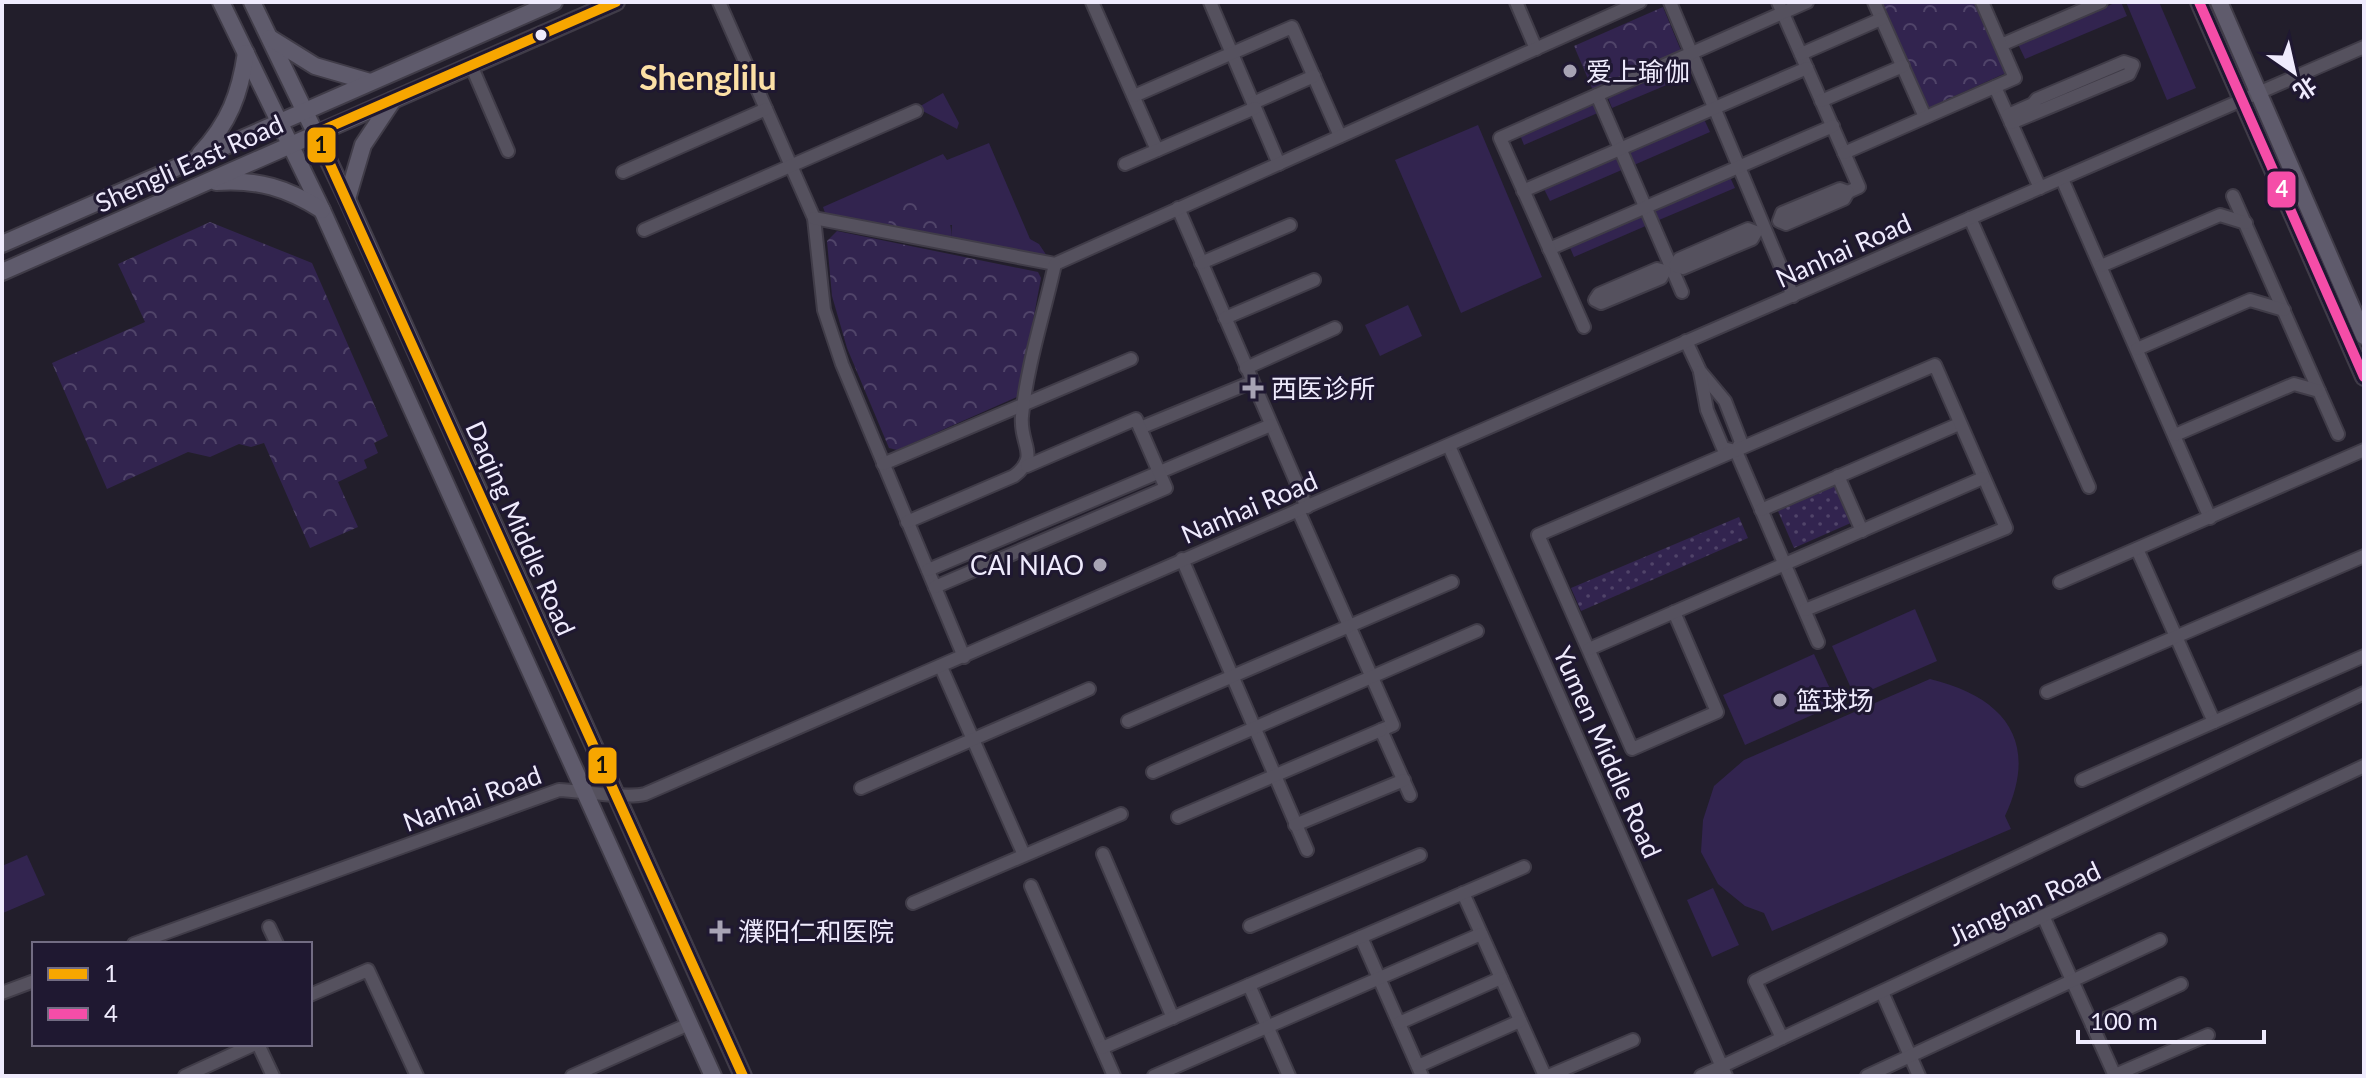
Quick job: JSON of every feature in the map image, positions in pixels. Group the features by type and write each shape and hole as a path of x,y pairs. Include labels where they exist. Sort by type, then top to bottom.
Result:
{"main road":[{"name":"Daqing Middle Road","path":"221,2 322,210 713,1076"},
{"name":"Daqing Middle Road","path":"252,2 347,199 743,1076"},
{"name":"Shengli East Road","path":"2,244 554,2"},
{"name":"Shengli East Road","path":"2,272 616,2"},
{"path":"2199,2 2364,377"},
{"path":"2219,2 2364,336"},
{"path":"270,38 315,66 370,82"},
{"path":"195,160 232,112 241,87 246,53"},
{"path":"347,199 363,145 395,98"},
{"path":"207,183 265,183 292,191 322,210"}],"street":[{"path":"719,2 814,218 824,310 883,464 964,657"},
{"path":"1092,2 1157,150"},
{"path":"1210,2 1279,164"},
{"path":"1516,2 1536,49"},
{"path":"1670,2 1739,167 1760,230 1793,296"},
{"path":"1584,327 1500,138 1692,53 1781,7 1807,2"},
{"path":"1874,2 1925,117"},
{"path":"1844,153 2015,78 1982,2"},
{"path":"2001,45 2101,2"},
{"path":"814,218 1055,264 1635,3"},
{"path":"1576,308 1595,300 1601,303 1661,278 1670,268 1683,268 1752,239 1760,230 1779,221 1786,224 1844,199 1848,192 1859,187 1781,7"},
{"path":"1801,54 1881,19"},
{"path":"1134,96 1292,27 1340,136"},
{"name":"Nanhai Road","path":"140,942 559,790 614,792 631,798 645,794 2364,47"},
{"path":"2010,119 2129,74 2133,65 2124,62 2037,99 2035,108"},
{"path":"471,65 508,151"},
{"path":"1821,101 1903,66"},
{"path":"1523,191 1807,68"},
{"path":"1125,164 1314,76"},
{"path":"1995,87 2040,188"},
{"path":"1597,95 1682,292"},
{"path":"623,172 766,109"},
{"path":"644,230 916,111"},
{"path":"1549,249 1833,126"},
{"path":"2062,179 2210,518"},
{"path":"2233,196 2338,434"},
{"path":"1178,208 1271,425 1349,626 1393,725 1178,817"},
{"path":"2101,266 2220,215 2246,223"},
{"path":"1970,218 2089,487"},
{"path":"1201,263 1290,225"},
{"path":"1027,466 1029,457 1020,431 1023,406 1055,264"},
{"path":"1225,318 1314,280"},
{"path":"2137,349 2250,300 2284,310"},
{"path":"1246,368 1335,328"},
{"path":"1686,341 1700,371 1725,401 1741,442 1736,451"},
{"path":"883,464 1131,359"},
{"path":"1674,612 1717,712 1632,749 1538,535 1935,365 2006,528 1805,610"},
{"path":"1700,371 1707,410 1723,448 1736,451"},
{"path":"1140,428 1252,382"},
{"path":"2175,435 2294,384 2319,391"},
{"path":"907,522 1136,419 1166,488 935,587"},
{"path":"1761,510 1959,424"},
{"path":"928,570 1271,425"},
{"name":"Yumen Middle Road","path":"1449,446 1724,1071"},
{"path":"2060,582 2364,450"},
{"path":"1736,451 1818,642"},
{"path":"1838,476 1862,531"},
{"path":"1589,649 1983,478"},
{"path":"2137,549 2214,722"},
{"path":"2047,692 2364,556"},
{"path":"1182,559 1307,850"},
{"path":"1128,721 1452,582"},
{"path":"1153,772 1477,631"},
{"path":"2082,780 2364,656"},
{"path":"941,667 1024,855"},
{"path":"861,788 1089,689"},
{"path":"1782,1038 1755,981 2364,693"},
{"path":"1381,730 1410,795"},
{"name":"Jianghan Road","path":"1701,1076 1724,1071 1782,1038 2364,766"},
{"path":"1295,825 1404,780"},
{"path":"913,903 1121,814"},
{"path":"1103,854 1173,1018"},
{"path":"1250,926 1420,855"},
{"path":"1102,1048 1524,867"},
{"path":"1031,886 1114,1076"},
{"path":"1463,893 1546,1076 1633,1040"},
{"path":"2044,918 2115,1076 2208,1035"},
{"path":"269,927 276,942"},
{"path":"1154,1076 1481,934"},
{"path":"1361,937 1420,1071 1520,1021"},
{"path":"1867,1076 2160,940"},
{"path":"312,994 368,970 417,1076"},
{"path":"1399,1023 1501,978"},
{"path":"2,993 32,982"},
{"path":"2092,1025 2181,984"},
{"path":"1249,985 1288,1076"},
{"path":"1882,992 1919,1076"},
{"path":"572,1076 689,1024"},
{"path":"185,1076 252,1046"},
{"path":"258,1046 273,1076"}],"green space":[{"path":"1878,2 1976,2 2008,72 1926,109"},
{"path":"2121,2 2127,16 2025,59 2018,44"},
{"path":"2126,2 2159,2 2196,88 2167,100"},
{"path":"1663,7 1682,53 1594,93 1574,46"},
{"path":"1684,66 1688,76 1612,108 1608,98"},
{"path":"943,93 959,123 957,129 917,108"},
{"path":"1596,103 1600,112 1524,145 1520,135"},
{"path":"1704,119 1710,132 1634,165 1628,151"},
{"path":"1478,125 1542,277 1461,313 1395,160"},
{"path":"989,143 1030,239 1039,244 1047,256 951,238 952,225 888,228 826,216 823,207 943,154 947,160"},
{"path":"1618,154 1624,169 1550,201 1543,187"},
{"path":"1729,175 1735,188 1659,220 1653,207"},
{"path":"919,197 933,203 947,217 951,238 888,228 897,206"},
{"path":"1643,212 1648,225 1574,257 1568,243"},
{"path":"210,222 312,263 388,436 374,443 378,453 364,460 367,468 338,482 358,527 310,548 264,443 251,447 239,444 210,457 188,452 107,489 52,363 145,322 118,264"},
{"path":"837,231 1038,272 1041,278 1019,396 897,450 889,448 847,348 832,296 827,241"},
{"path":"1408,305 1422,336 1380,356 1365,325"},
{"path":"1837,485 1853,522 1794,548 1778,511"},
{"path":"1739,517 1748,538 1581,611 1571,588"},
{"name":"篮球场","path":"1915,609 1937,661 1855,697 1832,646"},
{"name":"篮球场","path":"1814,654 1837,704 1745,745 1723,695"},
{"path":"1930,679 1978,698 1996,711 2009,726 2019,766 2015,790 2005,816 2011,829 1772,931 1764,913 1745,906 1718,884 1701,852 1703,820 1714,786 1744,760"},
{"path":"27,855 45,895 3,913 2,866"},
{"path":"1713,888 1739,945 1712,957 1687,900"}],"transit line":[{"name":"1","path":"616,2 316,133 743,1076"},
{"name":"4","path":"2199,2 2364,377"}],"place":[{"name":"爱上瑜伽","path":"1570,71"},
{"name":"西医诊所","path":"1253,388"},
{"name":"CAI NIAO","path":"1100,565"},
{"name":"篮球场","path":"1780,700"},
{"name":"濮阳仁和医院","path":"720,931"}],"district":[{"name":"Shenglilu","path":"708,76"}]}
